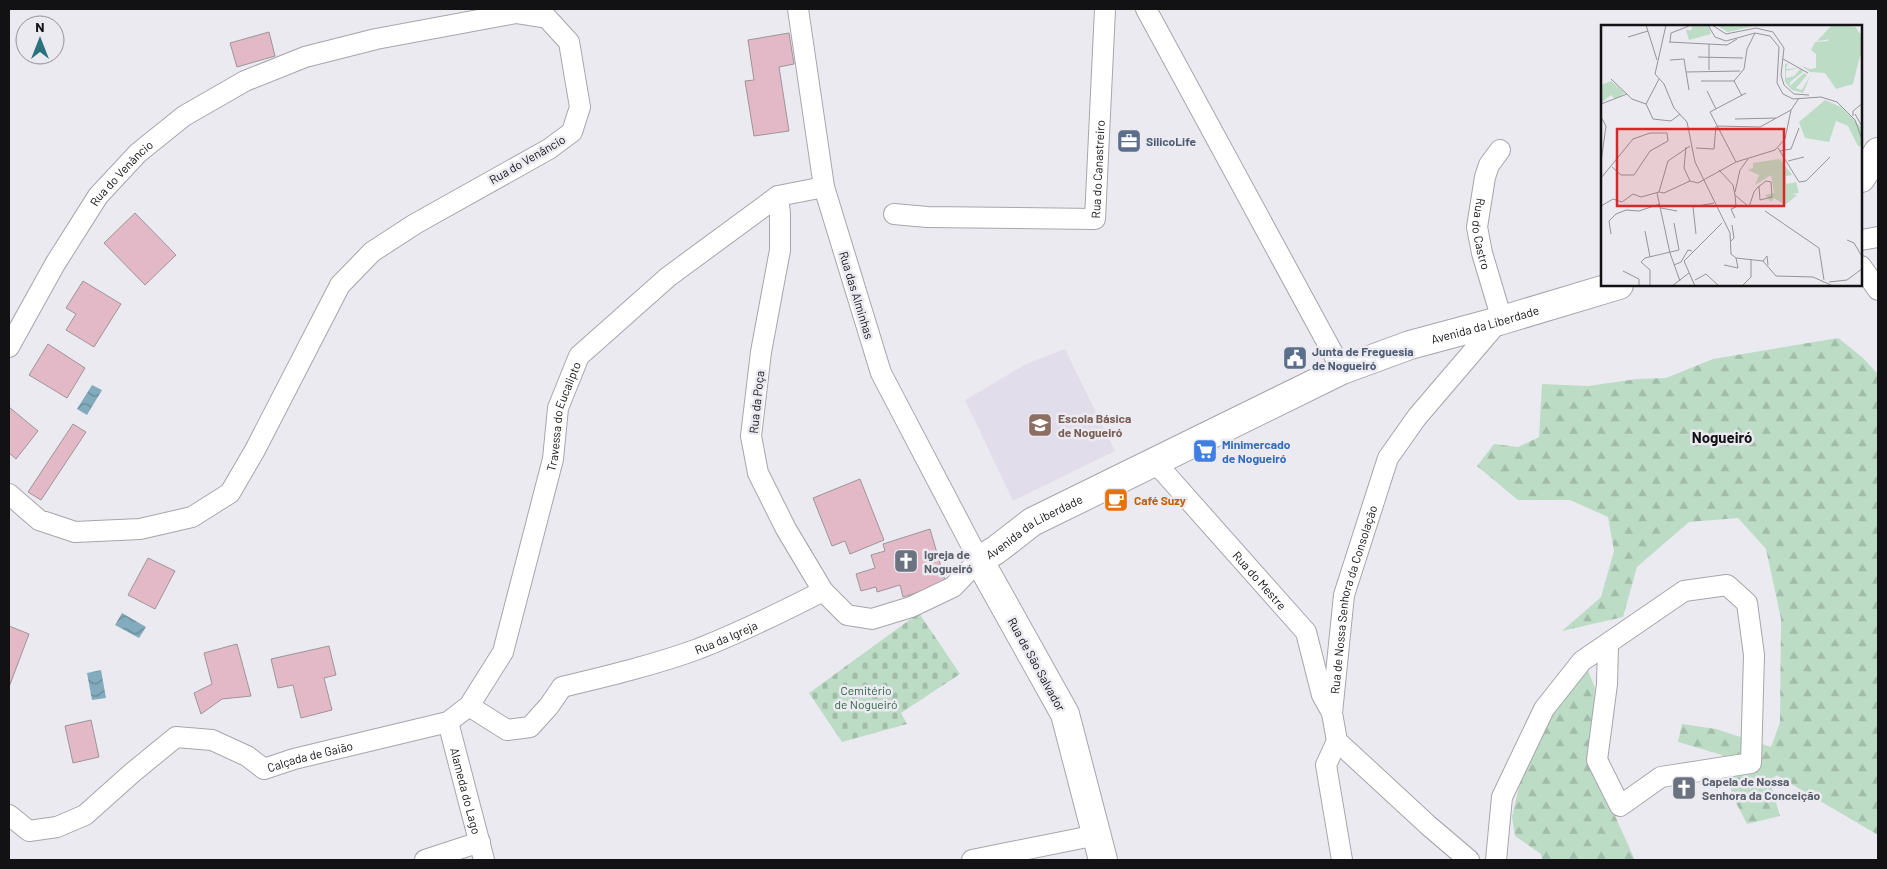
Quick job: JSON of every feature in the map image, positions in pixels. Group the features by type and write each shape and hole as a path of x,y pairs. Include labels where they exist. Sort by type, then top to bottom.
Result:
{"street":[{"name":"Rua das Alminhas","path":"798,9 824,187 881,373 979,560"},
{"name":"Rua do Canastreiro","path":"894,214 928,217 1095,220 1105,9"},
{"path":"1146,9 1342,370"},
{"name":"Rua do Venâncio","path":"9,347 55,264 98,196 138,153 184,116 245,81 305,58 376,39 516,13 547,18 569,42 580,107 572,132 549,149 415,224 372,252 340,284 256,450 230,493 192,517 140,529 75,532 39,520 9,494"},
{"name":"Rua do Castro","path":"1500,150 1489,165 1485,177 1478,227 1482,253 1501,320"},
{"path":"1862,176 1878,152"},
{"name":"Travessa do Eucalipto","path":"469,706 503,652 553,459 558,408 579,356 668,277 778,196 824,187"},
{"name":"Rua da Poça","path":"778,196 780,250 761,352 751,436 758,473 786,529 823,592"},
{"path":"1862,240 1878,237"},
{"path":"1862,267 1878,290"},
{"name":"Avenida da Liberdade","path":"979,560 996,550 1032,522 1342,370 1410,345 1616,286"},
{"name":"Rua de Nossa Senhora da Consolação","path":"1337,741 1332,713 1344,595 1388,458 1417,417 1501,320"},
{"name":"Rua do Mestre","path":"1155,462 1306,632 1322,695 1332,713"},
{"path":"823,592 848,615 872,619 911,607 953,587 979,560"},
{"name":"Rua de São Salvador","path":"979,560 1065,714 1100,848"},
{"path":"1496,860 1502,797 1544,709 1582,661 1684,592 1727,585 1747,603 1754,655 1751,763 1661,777 1620,806 1598,760 1607,684 1608,645"},
{"name":"Rua da Igreja","path":"469,706 507,730 530,727 550,706 562,688 623,672 697,649 761,622 823,592"},
{"name":"Calçada de Gaião","path":"9,815 29,831 58,827 85,815 176,737 212,740 247,756 264,769 294,759 448,722 469,706"},
{"name":"Alameda do Lago","path":"448,722 482,851"},
{"path":"1342,860 1326,765 1337,741 1429,826 1469,860"},
{"path":"972,860 1100,848"},
{"path":"425,860 482,851"}],"shaded area":[{"name":"Escola Básica de Nogueiró","path":"1065,349 1115,451 1013,501 965,400 1026,364"}],"green space":[{"path":"1838,338 1862,357 1878,374 1878,835 1776,775 1771,785 1780,816 1747,824 1733,797 1722,755 1678,742 1682,724 1716,729 1771,747 1780,722 1781,619 1766,549 1738,518 1689,522 1637,567 1623,617 1562,631 1601,597 1614,551 1608,517 1570,500 1518,500 1477,466 1494,444 1518,447 1539,437 1542,384 1588,386 1637,379 1666,378 1713,359"},
{"name":"Cemitério de Nogueiró","path":"919,613 960,674 901,713 907,724 842,742 809,693"},
{"path":"1587,668 1595,688 1591,743 1610,805 1635,860 1542,860 1541,854 1515,836 1512,817 1520,782 1555,708"}],"water":[{"path":"92,385 102,390 87,415 77,409"},
{"path":"122,613 146,627 139,638 115,625"},
{"path":"101,670 106,698 92,700 87,673"}],"building":[{"path":"269,32 275,56 237,67 230,43"},
{"path":"789,33 794,64 779,67 789,131 754,136 745,81 754,80 748,40"},
{"path":"135,213 176,255 145,285 104,243"},
{"path":"83,281 121,304 94,347 66,330 76,314 66,308"},
{"path":"48,344 85,368 67,398 29,375"},
{"path":"9,407 38,431 16,459 9,453"},
{"path":"73,424 86,432 41,500 28,492"},
{"path":"860,479 884,540 850,554 845,541 832,546 813,498"},
{"name":"Igreja de Nogueiró","path":"930,529 946,584 903,597 900,585 877,592 876,587 861,591 856,574 875,568 871,555 885,551 883,544"},
{"path":"148,558 175,571 155,609 128,595"},
{"path":"9,626 29,634 9,687"},
{"path":"237,644 251,696 222,699 201,714 194,693 212,684 204,653"},
{"path":"329,646 336,675 324,678 332,710 301,718 293,685 278,688 271,659"},
{"path":"91,720 99,757 73,763 65,726"}],"place":[{"name":"SilicoLife","path":"1129,141"},
{"name":"Junta de Freguesia de Nogueiró","path":"1295,358"},
{"name":"Escola Básica de Nogueiró","path":"1040,425"},
{"name":"Minimercado de Nogueiró","path":"1205,451"},
{"name":"Café Suzy","path":"1116,500"},
{"name":"Igreja de Nogueiró","path":"906,561"},
{"name":"Capela de Nossa Senhora da Conceição","path":"1684,788"}],"district":[{"name":"Nogueiró","path":"1722,437"}]}
